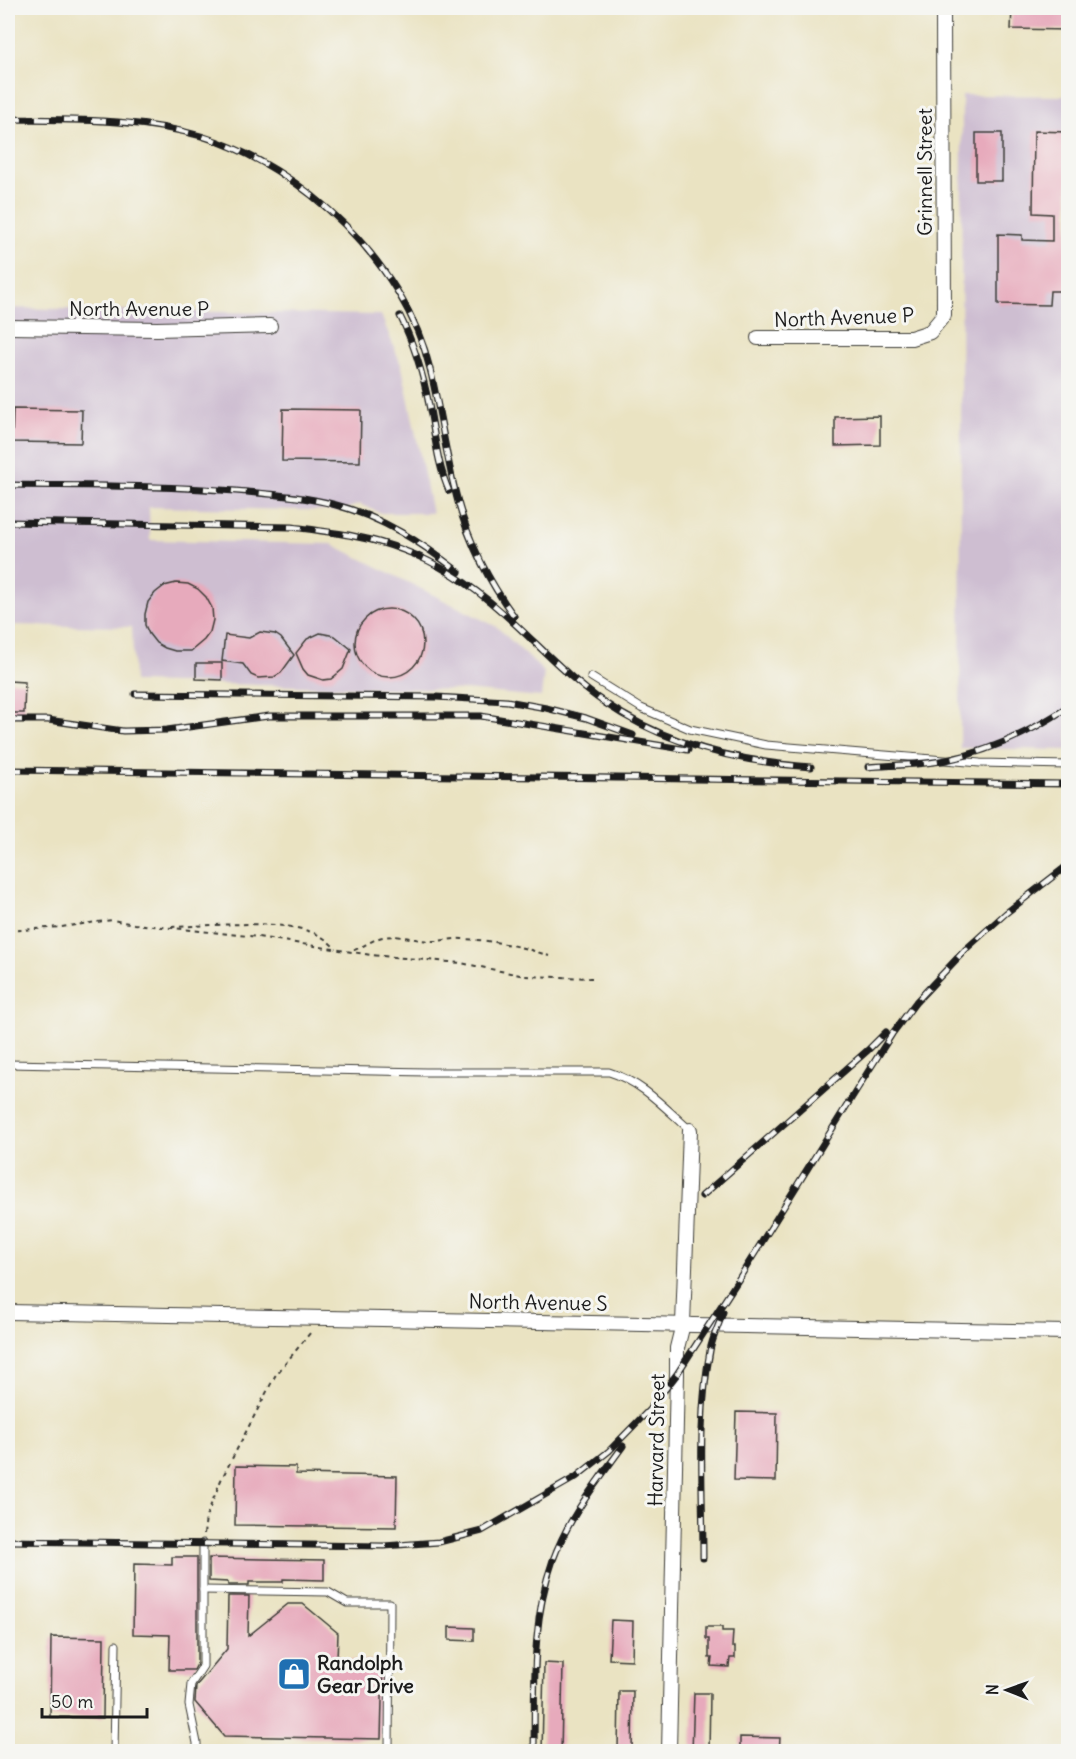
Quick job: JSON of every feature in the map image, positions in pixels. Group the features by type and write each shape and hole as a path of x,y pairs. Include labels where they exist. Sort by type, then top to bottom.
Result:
{"street":[{"name":"Grinnell Street","path":"930,332 944,315 943,8"},
{"name":"North Avenue P","path":"8,327 157,329 270,326"},
{"name":"North Avenue P","path":"758,338 911,338 930,332"},
{"name":"Harvard Street","path":"669,1752 676,1374 683,1324 690,1130"},
{"name":"North Avenue S","path":"8,1311 1068,1332"}],"lane":[{"path":"591,677 641,708 690,729 766,745 980,763 1068,765"},
{"path":"8,1064 414,1072 609,1072 626,1077 643,1088 690,1130"},
{"path":"197,1752 189,1705 190,1684 202,1666 203,1543"},
{"path":"203,1590 328,1592 347,1602 390,1603 389,1752"},
{"path":"114,1752 116,1645"}],"path":[{"path":"8,931 112,920 258,937 336,950 461,963 525,976 591,978"},
{"path":"163,927 266,925 301,928 323,937 336,950"},
{"path":"351,951 381,938 397,936 433,941 460,938 491,941 505,946 528,948 549,956"},
{"path":"203,1543 204,1527 210,1504 275,1376 298,1346 325,1317"}],"shaded area":[{"path":"962,95 1068,96 1068,750 960,748"},
{"path":"8,308 381,315 402,367 432,513 381,513 359,504 342,511 149,507 150,540 332,544 497,627 544,672 541,697 465,690 134,682 132,627 8,625"}],"building":[{"path":"1012,8 1068,8 1068,30 1011,29"},
{"path":"1034,131 1068,132 1068,291 1050,291 1049,305 998,304 998,234 1022,235 1022,240 1052,241 1052,214 1033,213"},
{"path":"976,133 1002,133 1002,181 976,181"},
{"path":"13,409 82,410 81,443 12,442"},
{"path":"283,409 361,410 360,462 282,461"},
{"path":"880,416 880,445 835,446 835,417"},
{"path":"176,583 188,584 198,589 212,608 213,620 210,632 191,651 175,651 156,643 145,625 148,602 164,586"},
{"path":"389,609 402,611 413,619 421,630 423,643 421,656 413,667 402,675 389,677 376,675 365,667 357,656 355,643 357,630 365,619 376,611"},
{"path":"260,632 275,634 281,638 294,655 281,673 274,677 258,678 251,675 243,664 222,661 225,635 249,638"},
{"path":"320,633 335,636 351,649 343,669 331,679 323,680 308,675 296,653 307,639"},
{"path":"196,663 222,663 222,680 196,679"},
{"path":"8,681 25,682 24,713 8,713"},
{"path":"736,1412 777,1413 776,1481 734,1480"},
{"path":"236,1466 296,1467 296,1474 397,1476 396,1527 235,1525"},
{"path":"172,1557 197,1557 197,1664 194,1670 169,1670 170,1635 133,1634 134,1564 172,1565"},
{"path":"209,1558 324,1560 324,1580 283,1579 283,1582 249,1582 249,1585 228,1585 228,1582 209,1581"},
{"name":"Randolph Gear Drive","path":"228,1596 249,1596 248,1636 288,1604 303,1604 338,1633 337,1660 383,1661 381,1739 224,1736 195,1702 196,1686 227,1649"},
{"path":"611,1620 633,1621 632,1660 609,1659"},
{"path":"449,1627 474,1628 474,1641 449,1640"},
{"path":"706,1627 722,1627 722,1631 733,1631 732,1647 735,1647 735,1658 730,1658 729,1667 711,1666 712,1658 709,1658 709,1639 706,1639"},
{"path":"51,1637 104,1638 103,1718 50,1717"},
{"path":"544,1663 563,1664 561,1752 542,1752"},
{"path":"619,1691 633,1691 632,1751 618,1751"},
{"path":"694,1693 710,1693 709,1752 692,1752"},
{"path":"740,1737 780,1738 779,1752 740,1752"}],"railway":[{"path":"8,119 129,123 201,136 239,151 277,171 312,196 345,225 374,257 398,293 417,330 430,369 450,469 468,532 496,589 514,616"},
{"path":"400,316 410,337 421,371 439,460 449,491"},
{"path":"8,485 208,489 311,499 369,516 416,541 459,572"},
{"path":"8,522 292,527 348,535 390,545 430,562 468,585 503,613 578,682 629,718 653,730 704,749 757,761 811,767"},
{"path":"135,694 436,697 507,701 586,718 633,735"},
{"path":"868,767 937,762 963,756 995,746 1040,725 1068,707"},
{"path":"8,720 48,720 123,731 167,730 269,716 481,716 688,750"},
{"path":"8,770 1068,784"},
{"path":"8,1541 384,1546 439,1542 482,1531 576,1477 609,1451 649,1410 677,1374 892,1034 916,1002 966,949 1006,913 1068,865"},
{"path":"702,1196 886,1032"},
{"path":"703,1558 703,1402 711,1346 723,1312"},
{"path":"534,1752 536,1654 546,1583 553,1560 567,1530 584,1501 623,1446"}],"place":[{"name":"Randolph Gear Drive","path":"294,1674"}]}
